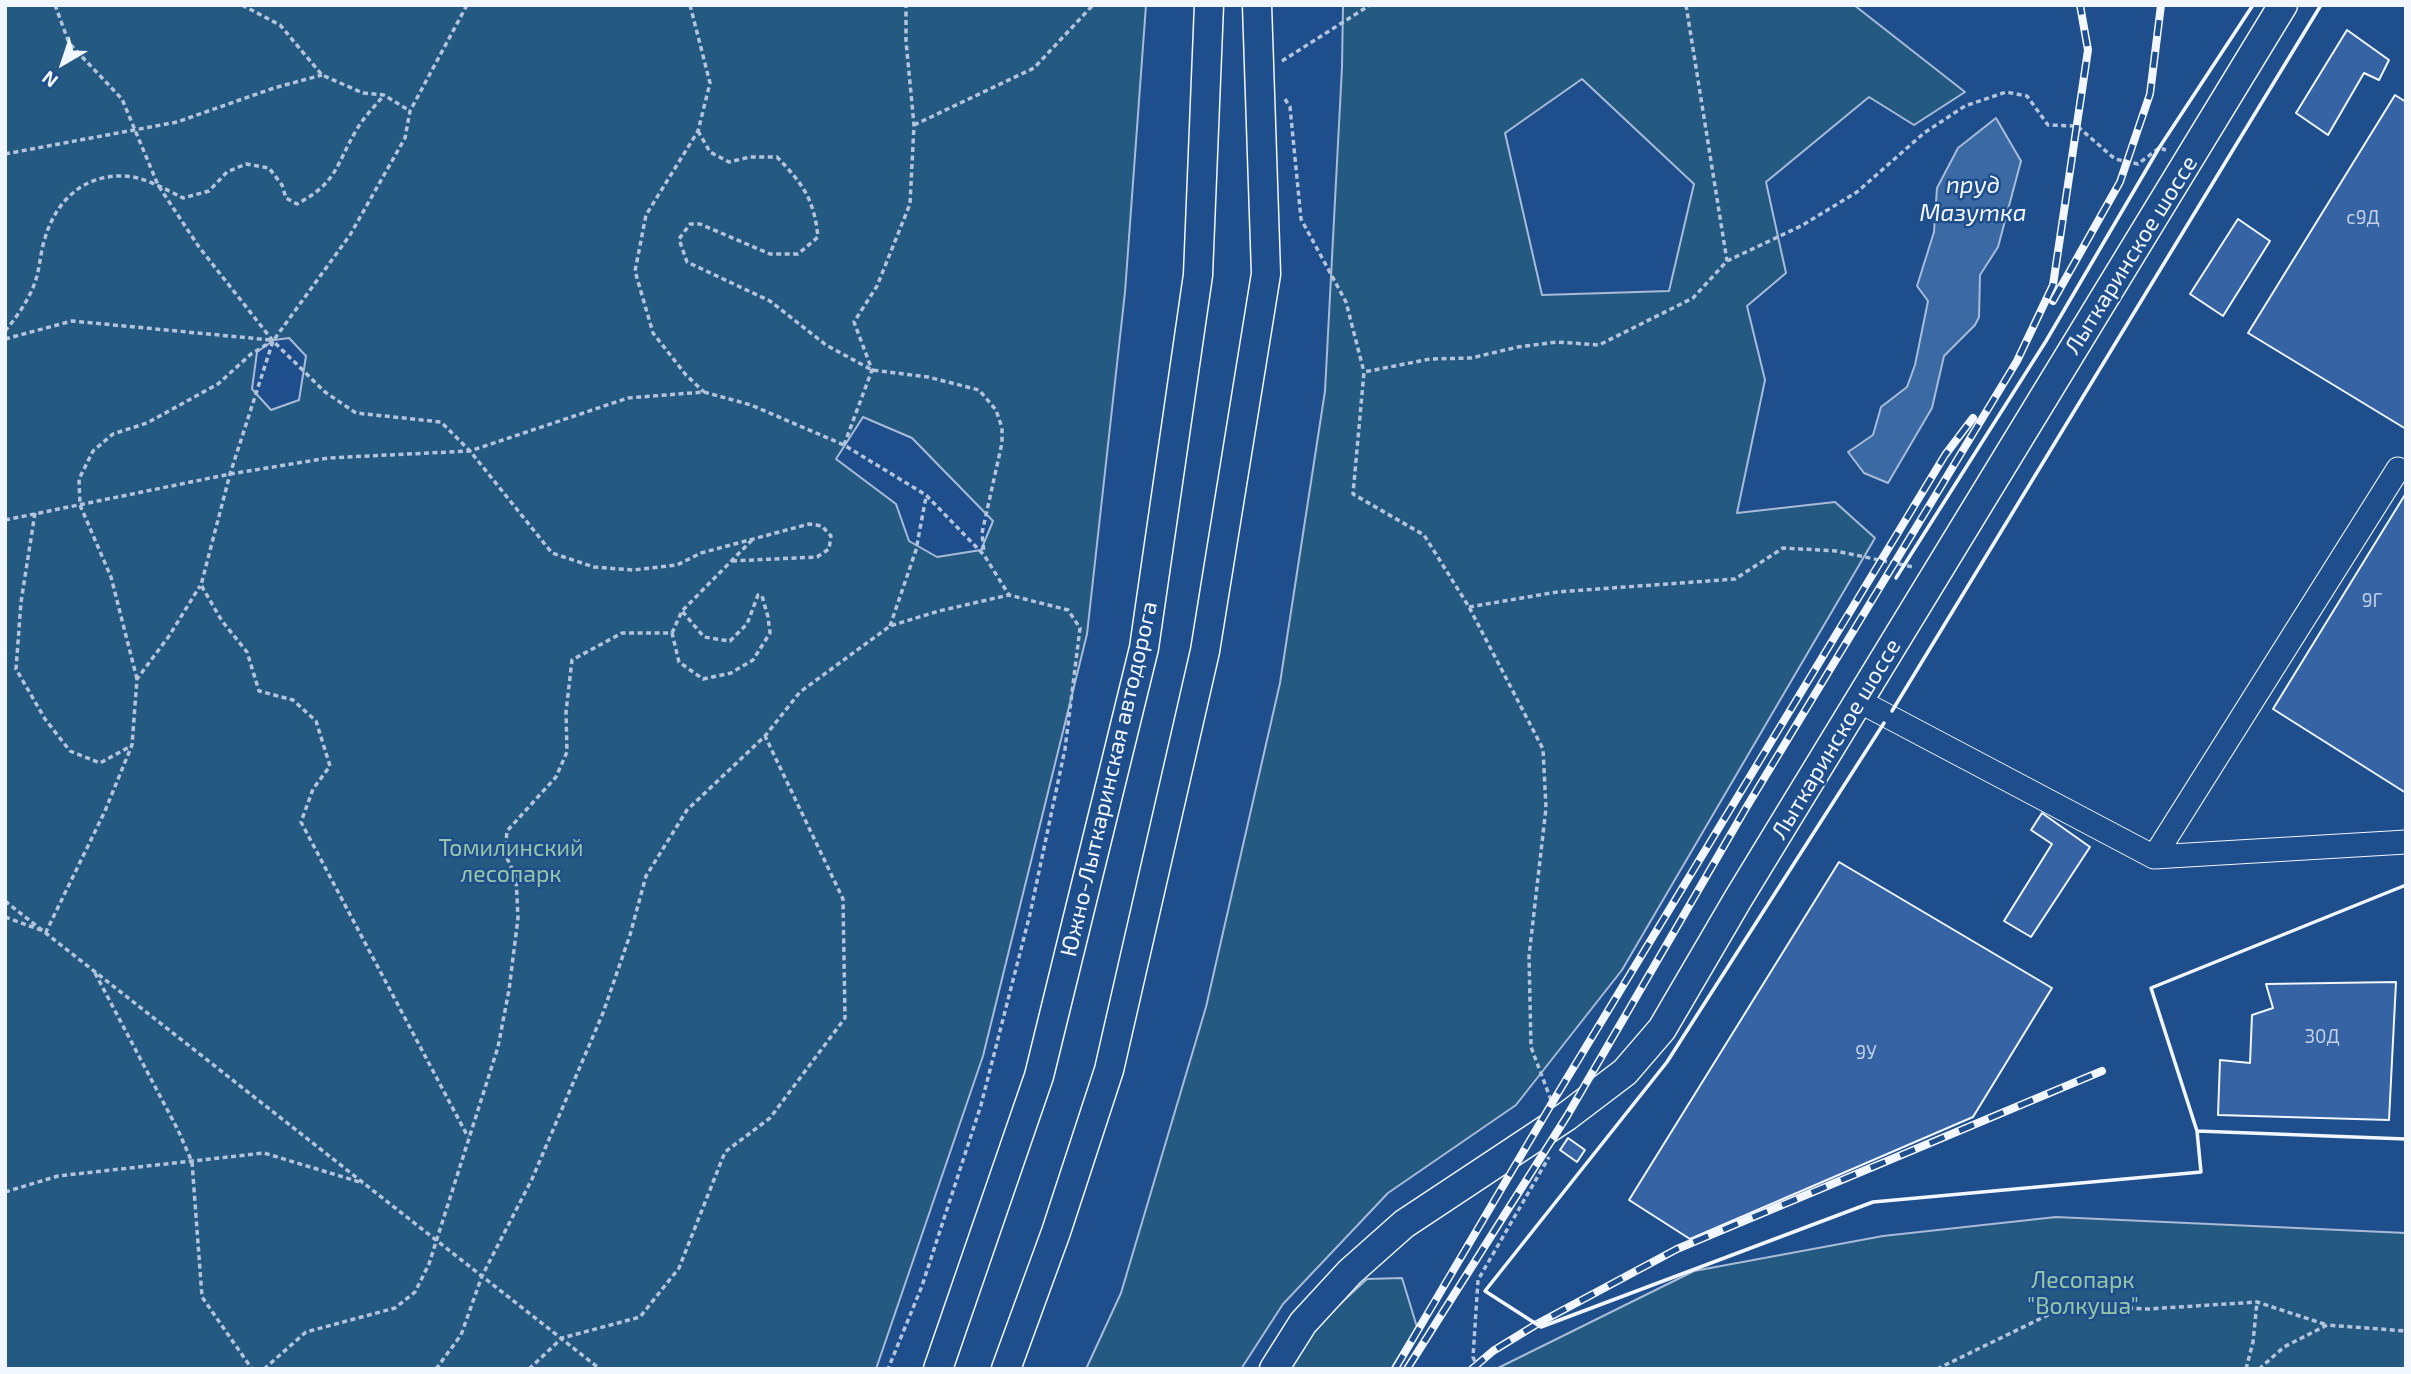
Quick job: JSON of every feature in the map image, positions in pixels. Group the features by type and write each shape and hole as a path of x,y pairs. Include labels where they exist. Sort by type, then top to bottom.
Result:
{"main road":[{"name":"Южно-Лыткаринская автодорога","path":"938,1369 1039,1076 1144,648 1198,275 1209,5"},
{"path":"1006,1369 1056,1232 1109,1070 1205,651 1266,274 1257,5"},
{"name":"Лыткаринское шоссе","path":"1274,1369 1303,1323 1350,1272 1404,1224 1559,1121 1625,1072 1662,1029 1738,899 2283,5"}],"lane":[{"path":"2154,857 2398,469"},
{"path":"1859,701 2154,857 2406,842"}],"path":[{"path":"55,5 69,43 122,99 158,185 199,247 273,341 325,392 356,413 441,422 470,452 552,553 594,567 633,570 677,565 701,553 809,524 822,526 831,536 829,549 817,557 732,561"},
{"path":"242,5 280,25 322,75 363,93 384,95 410,111"},
{"path":"138,679 201,585 230,474 273,341 350,235 405,138 410,111 467,5"},
{"path":"844,444 872,370 854,322 877,286 910,204 914,125 906,41 906,5"},
{"path":"914,125 1034,68 1093,5"},
{"path":"1280,63 1370,5"},
{"path":"1686,5 1727,261"},
{"path":"693,6 710,83 698,131 646,215 635,271 653,332 686,375 704,392"},
{"path":"5,154 177,122 274,88 322,75"},
{"path":"1364,372 1430,359 1471,358 1518,346 1557,342 1599,345 1693,298 1727,261 1801,226 1857,192 1924,133 1965,106 2006,92 2027,96 2048,125 2077,126 2115,159 2138,164 2159,148 2192,157"},
{"path":"5,331 16,318 34,286 45,236 63,201 88,181 124,176 158,185 183,198 209,191 227,172 246,164 269,168 282,185 286,198 297,204 325,187 343,159 357,128 384,95"},
{"path":"1285,97 1290,107 1301,219 1346,302 1364,372 1353,494 1424,535 1469,607 1543,749 1546,808 1529,956 1531,1048 1559,1121"},
{"path":"698,131 710,152 729,162 750,157 777,157 803,187 815,212 818,237 798,254 770,254 700,224 690,224 679,239 687,262 770,301 826,345 872,370 928,377 979,390 996,410 1002,428 1002,443 982,533 984,555"},
{"path":"5,339 72,321 273,341"},
{"path":"46,932 105,811 132,745 138,679 111,577 80,505 79,479 93,451 113,434 147,423 218,384 251,354 273,341"},
{"path":"5,520 230,474 328,458 470,452 628,398 704,392 751,405 844,444 926,495 984,555 1009,595"},
{"path":"891,626 916,550 926,495"},
{"path":"35,513 22,602 16,669 46,719 70,751 100,763 132,745"},
{"path":"682,611 704,637 730,641 747,624 758,594 762,596 769,633 753,660 731,673 703,679 679,662 673,633 682,611 752,540"},
{"path":"1469,607 1557,592 1735,579 1783,548 1836,551 1916,567"},
{"path":"201,585 222,621 247,652 259,691 292,700 316,721 330,766 313,789 300,822 468,1137"},
{"path":"436,1369 461,1335 482,1276 532,1179 603,1013 630,935 646,876 687,810 765,736 800,692 891,626 939,611 1009,595 1068,610 1080,628 1065,748 1030,914 981,1105 922,1286 888,1369"},
{"path":"264,1369 306,1332 395,1308 415,1292 429,1264 498,1047 509,990 518,918 516,877 505,853 507,831 556,777 567,752 566,712 572,660 622,633 673,633"},
{"path":"528,1369 562,1338 640,1317 680,1268 725,1152 769,1118 845,1018 843,899 765,736"},
{"path":"5,901 600,1369"},
{"path":"5,917 46,932"},
{"path":"93,970 178,1130 192,1162 202,1297 252,1369"},
{"path":"5,1192 58,1175 264,1153 365,1183"},
{"path":"1478,1369 1473,1357 1478,1280 1550,1154"},
{"path":"2246,1369 2253,1342 2257,1302"},
{"path":"1937,1369 2048,1315 2106,1307 2148,1309 2257,1302 2327,1325 2406,1331"},
{"path":"2259,1369 2284,1347 2327,1325"}],"green space":[{"name":"Томилинский лесопарк","path":"5,5 1146,5 1125,292 1087,634 983,1056 876,1369 5,1369","holes":["289,338 306,356 299,400 271,410 252,389 257,352 274,340","863,417 912,438 993,521 981,550 937,557 909,541 896,504 836,459"]},
{"path":"1343,5 1854,5 1965,92 1914,125 1869,97 1766,182 1786,273 1747,306 1765,380 1737,513 1835,502 1875,538 1622,970 1516,1105 1388,1193 1283,1304 1241,1369 1086,1369 1121,1293 1206,1007 1280,683 1325,391","holes":["1582,79 1694,184 1669,291 1542,295 1505,133"]},
{"name":"Лесопарк \"Волкуша\"","path":"2056,1217 2406,1233 2406,1369 1496,1369 1694,1271 1883,1236"},
{"path":"1402,1278 1417,1327 1391,1369 1289,1369 1315,1327 1367,1279"}],"water":[{"name":"пруд Мазутка","path":"1996,118 2021,161 1998,247 1980,275 1979,317 1975,325 1944,356 1932,408 1888,483 1864,473 1848,452 1873,435 1881,407 1907,387 1915,365 1928,301 1917,286 1934,232 1937,188 1958,148"}],"building":[{"path":"2347,30 2389,60 2379,80 2364,73 2328,135 2296,113"},
{"path":"2395,95 2406,102 2406,429 2248,333"},
{"path":"2238,219 2270,241 2223,316 2190,294"},
{"path":"2406,493 2406,793 2273,709"},
{"path":"2042,813 2090,847 2031,937 2004,921 2052,844 2031,830"},
{"path":"1839,862 2052,988 1973,1117 1690,1239 1629,1200"},
{"path":"2396,982 2389,1120 2218,1115 2220,1060 2250,1063 2252,1015 2273,1008 2266,984"},
{"path":"1568,1138 1585,1150 1577,1162 1560,1150"}],"railway":[{"path":"1407,1369 1567,1116 1746,808 2017,361 2053,285 2088,50 2080,5"},
{"path":"2053,301 2120,182 2150,94 2161,5"},
{"path":"1395,1369 1552,1103 1945,455 1973,418"},
{"path":"1472,1369 1493,1351 1537,1324 1677,1249 2102,1071"}],"wall":[{"path":"1896,578 2046,341 2159,148 2253,5"},
{"path":"1892,711 2321,5"},
{"path":"1884,723 1667,1062 1485,1291 1541,1327 1873,1202 2201,1172 2197,1131 2151,988 2406,885"},
{"path":"2197,1131 2406,1139"}]}
